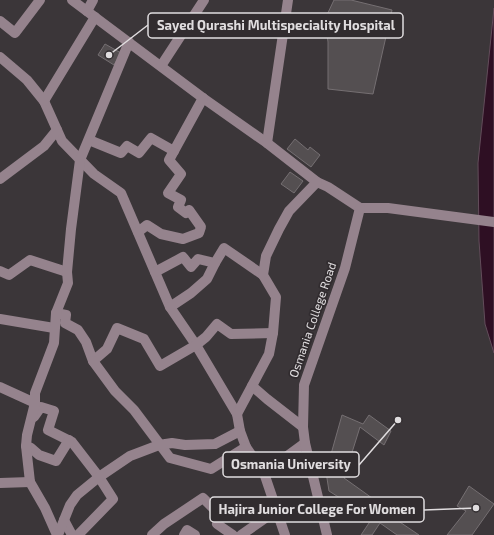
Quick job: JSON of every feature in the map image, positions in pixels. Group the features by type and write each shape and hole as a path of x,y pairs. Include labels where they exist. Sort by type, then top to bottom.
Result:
{"street":[{"path":"0,21 16,33 40,0"},
{"path":"72,0 203,98 267,143 316,182 328,187 360,208 388,208 494,222"},
{"path":"86,10 93,0"},
{"path":"160,66 204,0"},
{"path":"267,143 288,0"},
{"path":"44,101 95,17"},
{"path":"58,535 30,482 26,446 35,403 35,393 54,343 56,313 68,283 67,272 71,229 80,160 129,42"},
{"path":"0,57 27,80 44,101 62,141 94,174 122,193 170,307 196,345 237,414 240,431 246,447 264,473 285,535"},
{"path":"138,232 147,225 161,234 183,239 199,233 201,227 189,210 186,213 178,207 181,200 168,193 181,174 169,160 203,98"},
{"path":"0,180 44,146 57,130"},
{"path":"89,140 121,153 128,146 140,153 151,138 174,151"},
{"path":"263,275 266,256 289,211 316,182"},
{"name":"Osmania College Road","path":"327,535 305,443 303,428 304,384 345,268 360,208"},
{"path":"170,307 191,293 207,278 224,248 263,275 276,298 273,333 269,354 237,414"},
{"path":"155,272 183,257 191,267 198,259 215,263"},
{"path":"0,271 9,275 30,260 67,272"},
{"path":"56,313 66,315 65,323 78,330 86,342 93,361 115,391 134,410 170,458 211,468 246,447"},
{"path":"0,319 54,328"},
{"path":"93,361 107,349 117,328 144,339 160,366 196,345 206,337 217,324 231,334 273,333"},
{"path":"252,386 267,400 303,428"},
{"path":"0,387 35,403"},
{"path":"31,422 41,407 54,411 48,430 72,442 99,477 113,499 78,535"},
{"path":"58,535 70,505 77,495 99,477 130,456 159,445 172,443 185,445 215,444 240,431"},
{"path":"26,446 31,448 39,455 56,461 69,440"},
{"path":"264,473 305,443"},
{"path":"0,483 30,482"},
{"path":"154,535 164,524 203,498 221,516 217,524 233,535"},
{"path":"241,535 277,510"},
{"path":"64,520 72,535"},
{"path":"184,535 187,530 195,535"}],"shaded area":[{"path":"494,8 494,353 485,324 479,241 478,163"}],"building":[{"path":"334,0 351,0 392,10 373,94 328,89 328,42 325,19"},
{"path":"105,44 121,53 114,65 98,55"},
{"path":"295,139 308,150 310,147 320,155 311,167 287,149"},
{"path":"290,172 303,181 294,193 281,184"},
{"path":"342,415 363,424 369,415 391,431 384,445 360,427 344,478 372,498 362,512 329,491 326,472"},
{"path":"469,486 494,504 472,535 447,535 466,511 457,506"},
{"path":"379,508 419,535 397,535 380,523 372,535 361,535"}],"place":[{"name":"Sayed Qurashi Multispeciality Hospital","path":"109,55"},
{"name":"Osmania University","path":"398,420"},
{"name":"Hajira Junior College For Women","path":"476,508"}]}
